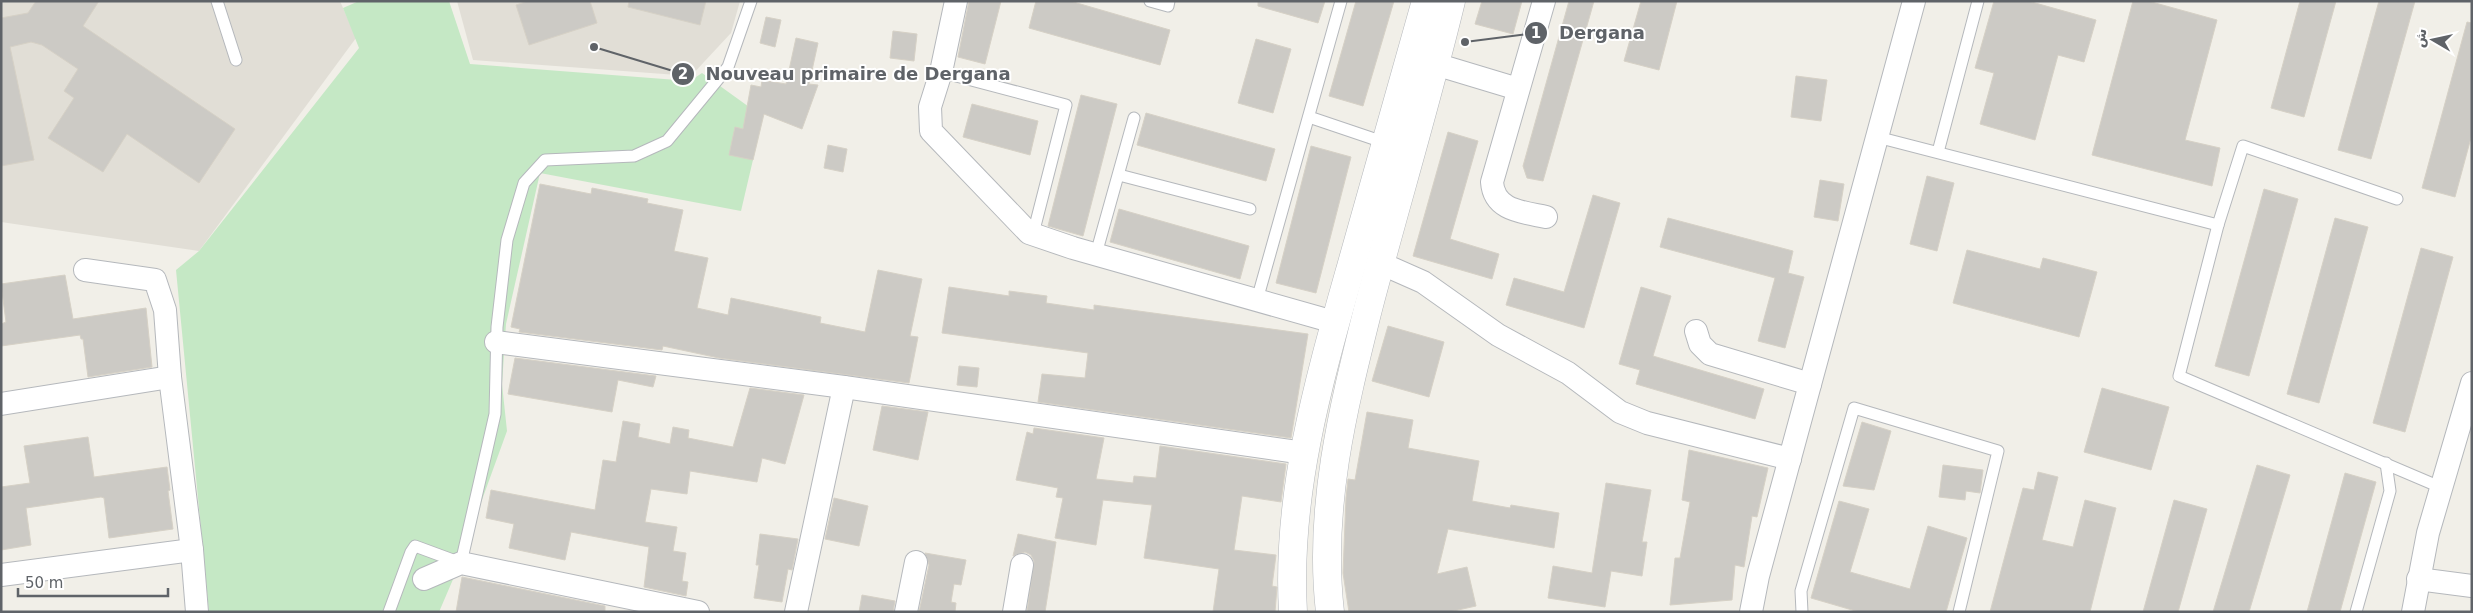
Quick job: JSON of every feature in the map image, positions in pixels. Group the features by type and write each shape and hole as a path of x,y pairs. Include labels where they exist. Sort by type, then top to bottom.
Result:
{"street":[{"path":"956,1 941,72 930,107 930,132 1032,234 1334,322"},
{"path":"1293,612 1293,532 1304,453 1316,390 1426,1"},
{"path":"1330,612 1326,538 1332,471 1340,428 1372,293 1451,1"},
{"path":"1544,1 1494,175 1493,190 1501,204 1508,208 1546,217"},
{"path":"1751,612 1758,576 1914,1"},
{"path":"1435,64 1518,89"},
{"path":"1380,263 1423,282 1498,335 1568,374 1620,412 1647,423 1790,459"},
{"path":"85,270 155,280 165,310 170,377 192,550 197,612"},
{"path":"1346,284 1372,293"},
{"path":"1696,331 1700,344 1710,354 1810,384"},
{"path":"496,342 844,387 1304,453"},
{"path":"1,404 170,377"},
{"path":"2413,612 2418,579 2440,488 2467,414 2472,384"},
{"path":"796,612 844,387"},
{"path":"1,575 192,550"},
{"path":"906,612 916,562"},
{"path":"424,579 461,563 698,612"},
{"path":"1014,612 1022,565"},
{"path":"2418,579 2472,586"}],"lane":[{"path":"217,1 236,60"},
{"path":"389,612 411,552 415,546 461,563 495,414 496,342 507,240 524,183 545,160 589,160 634,156 667,141 728,66 751,1"},
{"path":"1150,1 1168,6 1170,1"},
{"path":"1257,300 1341,1"},
{"path":"1938,152 1978,1"},
{"path":"941,72 1066,105 1032,234"},
{"path":"1309,117 1386,143"},
{"path":"1096,254 1134,118"},
{"path":"1876,137 2218,225"},
{"path":"2397,199 2243,146 2218,225 2179,376 2386,463 2440,488"},
{"path":"1118,174 1250,209"},
{"path":"1802,612 1801,592 1854,408 1998,451 1959,612"},
{"path":"2356,612 2390,491 2386,463"}],"shaded area":[{"path":"1,1 340,1 356,38 199,251 1,222"},
{"path":"457,1 740,1 731,33 691,76 473,60"}],"green space":[{"path":"359,1 449,1 470,64 690,81 702,73 763,117 741,211 540,173 506,324 502,384 507,431 454,577 439,612 209,612 176,270 199,251 359,48 343,8"}],"building":[{"path":"36,1 99,1 83,26 235,129 199,183 127,134 103,172 48,138 74,98 64,91 78,69 42,45 31,42 10,47 34,160 1,166 1,18 28,13"},
{"path":"528,1 590,1 597,23 529,45 516,5"},
{"path":"629,1 706,1 700,25 628,7"},
{"path":"969,1 1001,1 985,64 958,57"},
{"path":"1036,1 1070,1 1170,30 1160,65 1029,28"},
{"path":"1258,1 1325,1 1318,23 1258,6"},
{"path":"1356,1 1394,1 1363,106 1329,96"},
{"path":"1482,1 1522,1 1513,34 1475,24"},
{"path":"1569,1 1594,1 1543,181 1527,178 1523,166"},
{"path":"1641,1 1677,1 1659,70 1624,61"},
{"path":"1994,1 2028,1 2096,20 2084,62 2058,55 2035,140 1980,124 1994,73 1975,68"},
{"path":"2133,1 2148,1 2217,20 2185,140 2220,148 2212,186 2092,155"},
{"path":"2300,1 2336,1 2304,117 2271,108"},
{"path":"2379,1 2415,1 2371,159 2338,150"},
{"path":"766,17 781,20 775,47 760,43"},
{"path":"2467,22 2472,23 2472,134 2455,197 2422,188"},
{"path":"893,31 917,34 914,61 890,58"},
{"path":"796,38 818,43 809,84 818,85 802,129 764,114 753,160 729,155 735,127 743,129 751,85 761,87 762,80 786,84"},
{"path":"1256,39 1291,49 1273,113 1238,103"},
{"path":"1796,76 1827,80 1821,121 1791,117"},
{"path":"1081,95 1117,104 1083,236 1048,226"},
{"path":"972,104 1038,121 1030,155 963,137"},
{"path":"1146,113 1275,149 1266,181 1137,145"},
{"path":"1448,132 1478,141 1450,239 1499,254 1492,279 1413,256"},
{"path":"828,145 847,149 843,172 824,168"},
{"path":"1311,146 1351,157 1316,293 1276,283"},
{"path":"1927,176 1954,183 1937,251 1910,244"},
{"path":"1820,180 1844,184 1838,221 1814,217"},
{"path":"540,184 591,194 592,188 648,199 647,203 683,210 674,251 708,258 697,308 728,315 731,298 821,317 820,323 865,332 878,270 922,279 910,336 918,337 909,383 719,358 663,346 662,350 519,332 520,329 511,327"},
{"path":"2264,189 2298,199 2249,376 2215,366"},
{"path":"1593,195 1620,203 1584,328 1506,305 1514,278 1564,292"},
{"path":"1119,209 1249,246 1240,279 1110,242"},
{"path":"1668,218 1793,251 1788,273 1804,277 1785,348 1758,341 1775,278 1660,247"},
{"path":"2335,218 2368,227 2319,403 2287,394"},
{"path":"2421,248 2453,257 2405,432 2373,423"},
{"path":"1967,250 2040,269 2043,258 2097,272 2079,337 1953,303"},
{"path":"65,275 73,319 146,308 152,367 88,377 83,339 81,339 80,335 1,346 1,324 6,322 1,284"},
{"path":"949,287 1009,296 1009,291 1047,296 1046,303 1094,310 1094,305 1308,334 1291,438 1038,402 1042,374 1085,378 1088,353 942,333"},
{"path":"1641,287 1671,296 1653,356 1764,389 1755,419 1636,384 1640,370 1619,364"},
{"path":"1388,326 1444,342 1429,397 1372,381"},
{"path":"515,358 656,376 653,387 618,380 612,412 508,394"},
{"path":"959,366 979,368 977,387 957,385"},
{"path":"750,388 804,395 785,464 762,458 757,482 690,471 687,494 651,489 645,522 677,527 673,551 686,553 682,581 688,582 686,596 644,587 649,547 571,532 565,560 509,548 514,524 486,518 491,490 595,510 603,460 616,462 623,421 640,424 638,437 670,444 673,427 689,430 688,438 733,447"},
{"path":"2102,388 2169,407 2151,470 2084,452"},
{"path":"882,406 928,412 918,460 873,450"},
{"path":"1367,412 1413,420 1408,448 1479,461 1472,501 1510,508 1511,505 1559,513 1554,548 1448,529 1437,574 1467,567 1476,606 1449,612 1349,612 1343,573 1346,498 1348,479 1355,480"},
{"path":"1862,422 1891,431 1874,490 1843,486"},
{"path":"1034,428 1104,438 1096,479 1133,483 1134,476 1156,478 1160,446 1286,464 1281,502 1242,496 1234,550 1276,555 1272,586 1277,587 1275,612 1213,612 1219,569 1144,558 1152,505 1103,500 1096,545 1055,538 1063,498 1056,497 1058,488 1016,480 1027,432 1033,434"},
{"path":"88,437 94,477 167,467 173,529 109,538 104,498 101,497 26,508 31,545 1,550 1,487 30,483 24,446"},
{"path":"1689,450 1768,468 1757,517 1752,516 1744,567 1735,565 1732,600 1670,605 1675,558 1680,558 1690,502 1682,500"},
{"path":"1943,465 1983,470 1980,493 1966,491 1965,500 1939,497"},
{"path":"2257,465 2290,475 2249,612 2213,612"},
{"path":"2038,472 2058,477 2042,540 2073,547 2085,500 2116,508 2090,612 1990,612 2023,488 2034,490"},
{"path":"2345,473 2376,482 2340,612 2307,612"},
{"path":"1606,483 1651,490 1642,542 1647,542 1642,576 1611,571 1605,607 1548,598 1553,566 1592,573"},
{"path":"834,498 868,506 859,546 825,539"},
{"path":"2174,500 2207,509 2178,612 2143,612"},
{"path":"1839,501 1869,509 1850,572 1910,589 1928,526 1967,538 1946,612 1859,612 1811,598"},
{"path":"760,534 798,539 792,570 788,569 782,602 754,598 759,565 756,565"},
{"path":"1018,534 1056,542 1045,612 1027,612 1034,561 1031,555 1025,552 1013,556"},
{"path":"925,553 966,560 961,585 954,584 951,602 956,603 955,612 919,612 929,565"},
{"path":"462,577 605,606 605,612 456,612"},
{"path":"862,595 895,601 893,612 859,612"}],"place":[{"name":"Dergana","path":"1465,42"},
{"name":"Nouveau primaire de Dergana","path":"594,47"}]}
